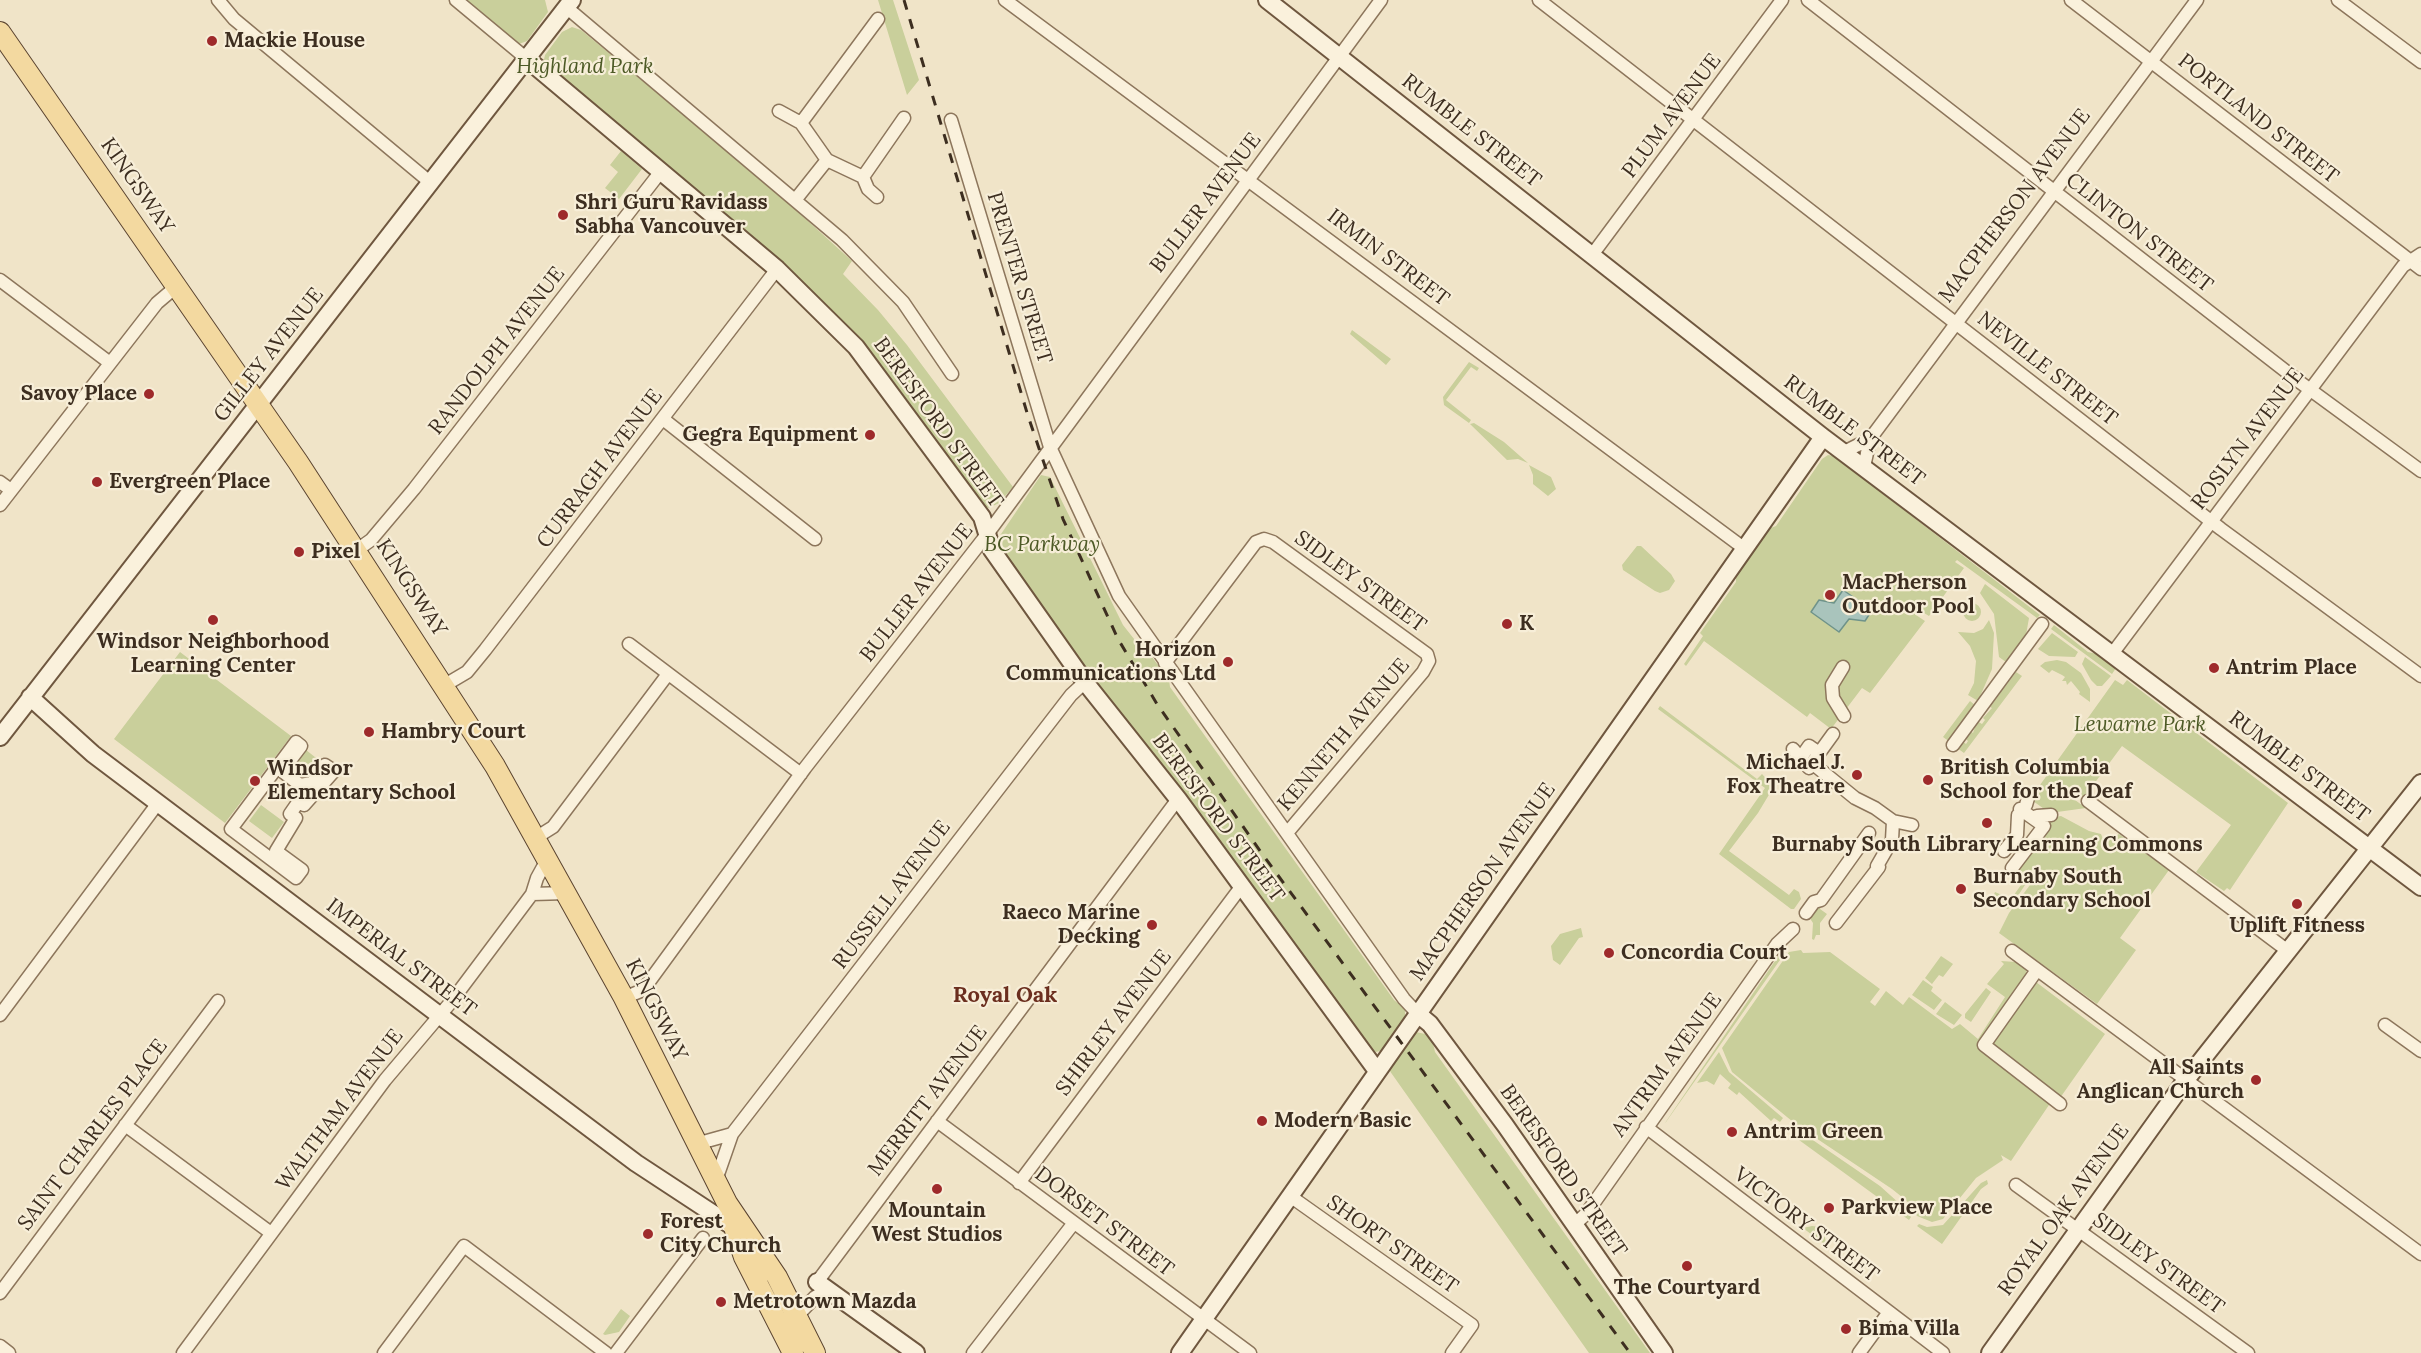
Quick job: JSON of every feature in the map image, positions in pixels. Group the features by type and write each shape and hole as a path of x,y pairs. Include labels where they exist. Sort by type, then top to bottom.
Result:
{"main road":[{"name":"KINGSWAY","path":"0,32 260,405 445,685 537,837 624,998 696,1144 728,1203 755,1241 816,1353"},
{"name":"KINGSWAY","path":"728,1203 744,1257 793,1353"}],"street":[{"path":"218,0 234,19 431,183"},
{"name":"BERESFORD STREET","path":"456,0 662,170 777,269 856,347 982,517 992,550 1085,682 1178,799 1377,1071"},
{"name":"IRMIN STREET","path":"1005,0 1248,178 1745,549"},
{"name":"RUMBLE STREET","path":"1267,0 1823,437 2421,886"},
{"name":"BULLER AVENUE","path":"624,998 643,990 801,774 988,533 1381,0"},
{"name":"NEVILLE STREET","path":"1539,0 2210,521 2421,676"},
{"name":"PLUM AVENUE","path":"1592,255 1782,0"},
{"name":"CLINTON STREET","path":"1808,0 2309,389 2421,471"},
{"name":"PORTLAND STREET","path":"2071,0 2418,261"},
{"name":"MACPHERSON AVENUE","path":"1864,467 1870,439 2150,61 2198,0"},
{"path":"2338,0 2421,62"},
{"name":"GILLEY AVENUE","path":"0,737 527,59 566,2"},
{"name":"BERESFORD STREET","path":"566,2 796,199 903,302 952,374"},
{"path":"801,123 878,19"},
{"path":"778,111 801,123 826,160 863,177 868,189 877,197"},
{"path":"863,177 904,118"},
{"name":"PRENTER STREET","path":"951,120 1050,447"},
{"path":"796,199 826,160"},
{"name":"RANDOLPH AVENUE","path":"357,550 371,540 421,480 662,170"},
{"name":"ROSLYN AVENUE","path":"2112,654 2403,266 2418,261"},
{"name":"CURRAGH AVENUE","path":"445,685 467,672 777,269"},
{"path":"0,280 110,363"},
{"path":"0,505 161,297 177,286"},
{"path":"663,419 815,539"},
{"name":"MACPHERSON AVENUE","path":"1180,1353 1823,437"},
{"name":"MACPHERSON AVENUE","path":"1844,452 1870,439"},
{"name":"BERESFORD STREET","path":"1050,447 1119,596 1404,999 1430,1024 1664,1353"},
{"path":"0,482 11,490"},
{"name":"SIDLEY STREET","path":"1165,663 1256,542 1264,539 1273,542 1365,608 1426,654 1429,661"},
{"path":"1953,745 2042,624"},
{"path":"629,644 801,774"},
{"name":"KENNETH AVENUE","path":"1287,833 1372,730 1394,709 1424,672 1429,661"},
{"path":"1843,667 1832,685 1833,698 1845,716"},
{"path":"537,837 553,827 668,674"},
{"name":"RUSSELL AVENUE","path":"716,1180 732,1134 1071,695 1085,682"},
{"name":"IMPERIAL STREET","path":"30,697 73,737 158,803 636,1163 755,1241"},
{"path":"1833,734 1810,757 1846,791 1893,819 1892,840 1877,866 1879,867 1836,923"},
{"path":"296,742 301,746 282,771 300,785 312,783 325,765 334,771 304,805 299,801 294,807 290,814 296,818 276,851 302,870 296,878 231,829 296,742"},
{"name":"ROYAL OAK AVENUE","path":"1989,1353 2185,1081 2421,783"},
{"name":"MERRITT AVENUE","path":"797,1316 815,1297 937,1121 1178,799"},
{"path":"2088,801 2288,951"},
{"path":"0,1015 158,803"},
{"path":"2012,868 2021,846 2023,807 2044,826 2021,846"},
{"path":"2035,819 2037,816 2051,815"},
{"path":"1806,913 1814,902 1821,900 1869,833"},
{"name":"WALTHAM AVENUE","path":"183,1353 385,1080 440,1015 532,894 537,878 548,858"},
{"name":"SHIRLEY AVENUE","path":"1019,1183 1241,887"},
{"path":"532,894 567,893"},
{"name":"ANTRIM AVENUE","path":"1574,1225 1586,1214 1777,944 1793,929"},
{"path":"2012,951 2421,1254"},
{"path":"2037,970 1984,1045 2061,1104"},
{"name":"SAINT CHARLES PLACE","path":"0,1293 218,1001"},
{"path":"2385,1025 2421,1051"},
{"name":"DORSET STREET","path":"937,1121 1250,1353"},
{"path":"125,1125 271,1233"},
{"name":"VICTORY STREET","path":"1646,1127 1943,1353"},
{"path":"696,1144 732,1134"},
{"name":"SIDLEY STREET","path":"2016,1185 2248,1353"},
{"name":"SHORT STREET","path":"1290,1196 1472,1325 1452,1353"},
{"path":"973,1353 1073,1224"},
{"path":"616,1353 703,1238"},
{"path":"384,1353 464,1246 606,1353"},
{"path":"823,1285 916,1353"},
{"path":"1859,1353 1889,1312"},
{"path":"0,1346 9,1353"}],"green space":[{"name":"Highland Park","path":"466,0 545,0 548,12 527,41 519,44"},
{"path":"878,0 893,0 919,80 907,95"},
{"name":"Highland Park","path":"572,27 581,30 656,92 787,202 852,261 843,274 878,310 907,345 1013,487 999,503 989,508 979,504 881,369 543,64 545,55 562,32"},
{"path":"621,151 642,169 619,199 605,188 618,172 610,165"},
{"path":"1352,330 1391,359 1386,365 1350,334"},
{"path":"1469,362 1479,368 1477,371 1471,367 1446,400 1471,420 1469,423 1444,405 1443,397"},
{"path":"1474,423 1504,442 1528,463 1518,459 1507,460 1470,424"},
{"path":"1828,455 1834,456 2040,615 2037,618 1957,560 1955,562 1964,568 1929,616 1919,610 1916,615 1925,621 1870,693 1862,688 1831,729 1810,713 1807,717 1704,641 1686,666 1684,664 1703,636 1700,633 1736,582 1736,574 1768,529 1776,526 1822,459"},
{"path":"1529,465 1551,477 1556,489 1548,496 1533,484 1533,475"},
{"name":"BC Parkway","path":"1041,475 1050,477 1123,625 1142,649 1149,653 1169,680 1170,687 1394,1000 1405,1009 1405,1021 1384,1050 1376,1052 1366,1047 1134,737 999,546 999,537"},
{"path":"1637,546 1641,546 1671,574 1675,581 1669,590 1660,593 1655,591 1623,570 1622,565"},
{"path":"1985,584 2029,618 2026,635 2006,662 1999,657 1994,614 1980,593"},
{"path":"1972,603 1978,606 1981,612 1978,618 1972,621 1966,618 1963,612 1966,606"},
{"path":"1989,620 1994,633 1992,669 1978,701 1968,695 1974,683 1976,661 1970,646 1958,632 1974,633 1983,629"},
{"path":"2054,625 2088,652 2097,654 2116,668 2112,674 2051,629"},
{"path":"2052,633 2078,652 2075,657 2049,656 2038,649"},
{"path":"180,652 291,736 225,823 114,739"},
{"path":"2085,657 2111,676 2102,686 2097,686 2091,680 2082,664"},
{"path":"2057,660 2066,662 2081,673 2090,689 2090,702 2079,694 2080,692 2071,681 2067,685 2066,681 2062,681 2065,677 2052,670 2049,673 2040,666 2045,662"},
{"path":"2016,672 2022,676 1964,753 1957,748 1962,741 1966,744 1968,741 1965,738 1970,731 1973,733 1977,721 1982,724 1985,720 1983,718 1992,708 1990,707"},
{"name":"Lewarne Park","path":"2115,680 2123,685 2127,680 2288,803 2230,890 2227,888 2224,891 2196,872 2231,825 2122,746 2085,796 2077,796 2075,800 2086,808 2050,813 2030,799"},
{"path":"1970,701 1976,706 1950,742 1943,737"},
{"path":"1660,706 1757,779 1762,774 1771,784 1773,788 1758,813 1729,851 1789,895 1794,889 1799,892 1801,899 1794,909 1719,854 1765,788 1658,709"},
{"path":"301,746 325,765 312,783 282,772"},
{"path":"261,805 284,822 272,838 249,821"},
{"path":"2061,816 2089,831 2101,834 2104,842 2119,834 2169,870 2120,938 2136,950 2097,1004 1999,933 2009,913 2033,881 2033,877 2016,872 2042,819"},
{"path":"2014,875 2026,877 2025,885 2007,909 1992,900 1995,892 2011,899 2021,885"},
{"path":"1823,903 1820,909 1827,914 1820,923 1820,935 1816,935 1814,940 1812,939 1813,923 1807,914"},
{"path":"1581,928 1583,937 1579,938 1560,965 1553,960 1551,946 1560,934"},
{"path":"1787,950 1666,1122 1665,1123 1779,955"},
{"path":"1801,950 1803,953 1830,952 1880,989 1870,1002 1875,1006 1886,991 1903,1005 1909,997 1952,1029 1960,1024 1978,1039 2005,997 1987,984 2004,964 2001,961 2016,962 2026,969 2027,977 1977,1047 2051,1102 2011,1161 2001,1155 2003,1160 1976,1178 1943,1219 1932,1222 1917,1216 1907,1201 1892,1189 1798,1126 1732,1072 1722,1048 1789,952"},
{"path":"1941,956 1953,964 1943,977 1939,975 1932,984 1925,978"},
{"path":"1923,980 1933,987 1931,991 1942,1000 1934,1010 1912,995"},
{"path":"2036,982 2105,1034 2060,1098 1990,1047"},
{"path":"1986,988 1991,992 1971,1022 1965,1018 1965,1014"},
{"path":"1945,1002 1962,1015 1954,1025 1936,1014"},
{"path":"1416,1032 1425,1034 1433,1043 1435,1052 1650,1353 1589,1353 1387,1067 1411,1034"},
{"path":"1719,1052 1729,1072 1783,1118 1780,1122 1774,1118 1771,1121 1739,1092 1737,1095 1728,1088 1731,1084 1720,1074 1714,1085 1707,1081 1697,1083"},
{"path":"1804,1134 1880,1186 1900,1204 1911,1217 1909,1220 1799,1140"},
{"path":"1987,1180 1988,1184 1981,1189 1942,1244 1917,1226 1919,1224 1927,1227 1943,1225 1981,1183"},
{"path":"1821,1227 1828,1247 1803,1228"},
{"path":"621,1309 630,1316 619,1332 603,1334"}],"water":[{"path":"1843,590 1872,610 1865,621 1849,619 1839,632 1811,612 1819,600 1834,603"}],"railway":[{"path":"904,0 1028,416 1063,519 1118,639 1157,704 1263,855 1630,1353"}],"place":[{"name":"Mackie House","path":"212,41"},
{"name":"Shri Guru Ravidass Sabha Vancouver","path":"563,215"},
{"name":"Savoy Place","path":"149,394"},
{"name":"Gegra Equipment","path":"870,435"},
{"name":"Evergreen Place","path":"97,482"},
{"name":"Pixel","path":"299,552"},
{"name":"MacPherson Outdoor Pool","path":"1830,595"},
{"name":"Windsor Neighborhood Learning Center","path":"213,620"},
{"name":"K","path":"1507,624"},
{"name":"Horizon Communications Ltd","path":"1228,662"},
{"name":"Antrim Place","path":"2214,668"},
{"name":"Hambry Court","path":"369,732"},
{"name":"Michael J. Fox Theatre","path":"1857,775"},
{"name":"British Columbia School for the Deaf","path":"1928,780"},
{"name":"Windsor Elementary School","path":"255,781"},
{"name":"Burnaby South Library Learning Commons","path":"1987,823"},
{"name":"Burnaby South Secondary School","path":"1961,889"},
{"name":"Uplift Fitness","path":"2297,904"},
{"name":"Raeco Marine Decking","path":"1152,925"},
{"name":"Concordia Court","path":"1609,953"},
{"name":"All Saints Anglican Church","path":"2256,1080"},
{"name":"Modern Basic","path":"1262,1121"},
{"name":"Antrim Green","path":"1732,1132"},
{"name":"Mountain West Studios","path":"937,1189"},
{"name":"Parkview Place","path":"1829,1208"},
{"name":"Forest City Church","path":"648,1234"},
{"name":"The Courtyard","path":"1687,1266"},
{"name":"Metrotown Mazda","path":"721,1302"},
{"name":"Bima Villa","path":"1846,1329"}],"district":[{"name":"Royal Oak","path":"1005,996"}]}
